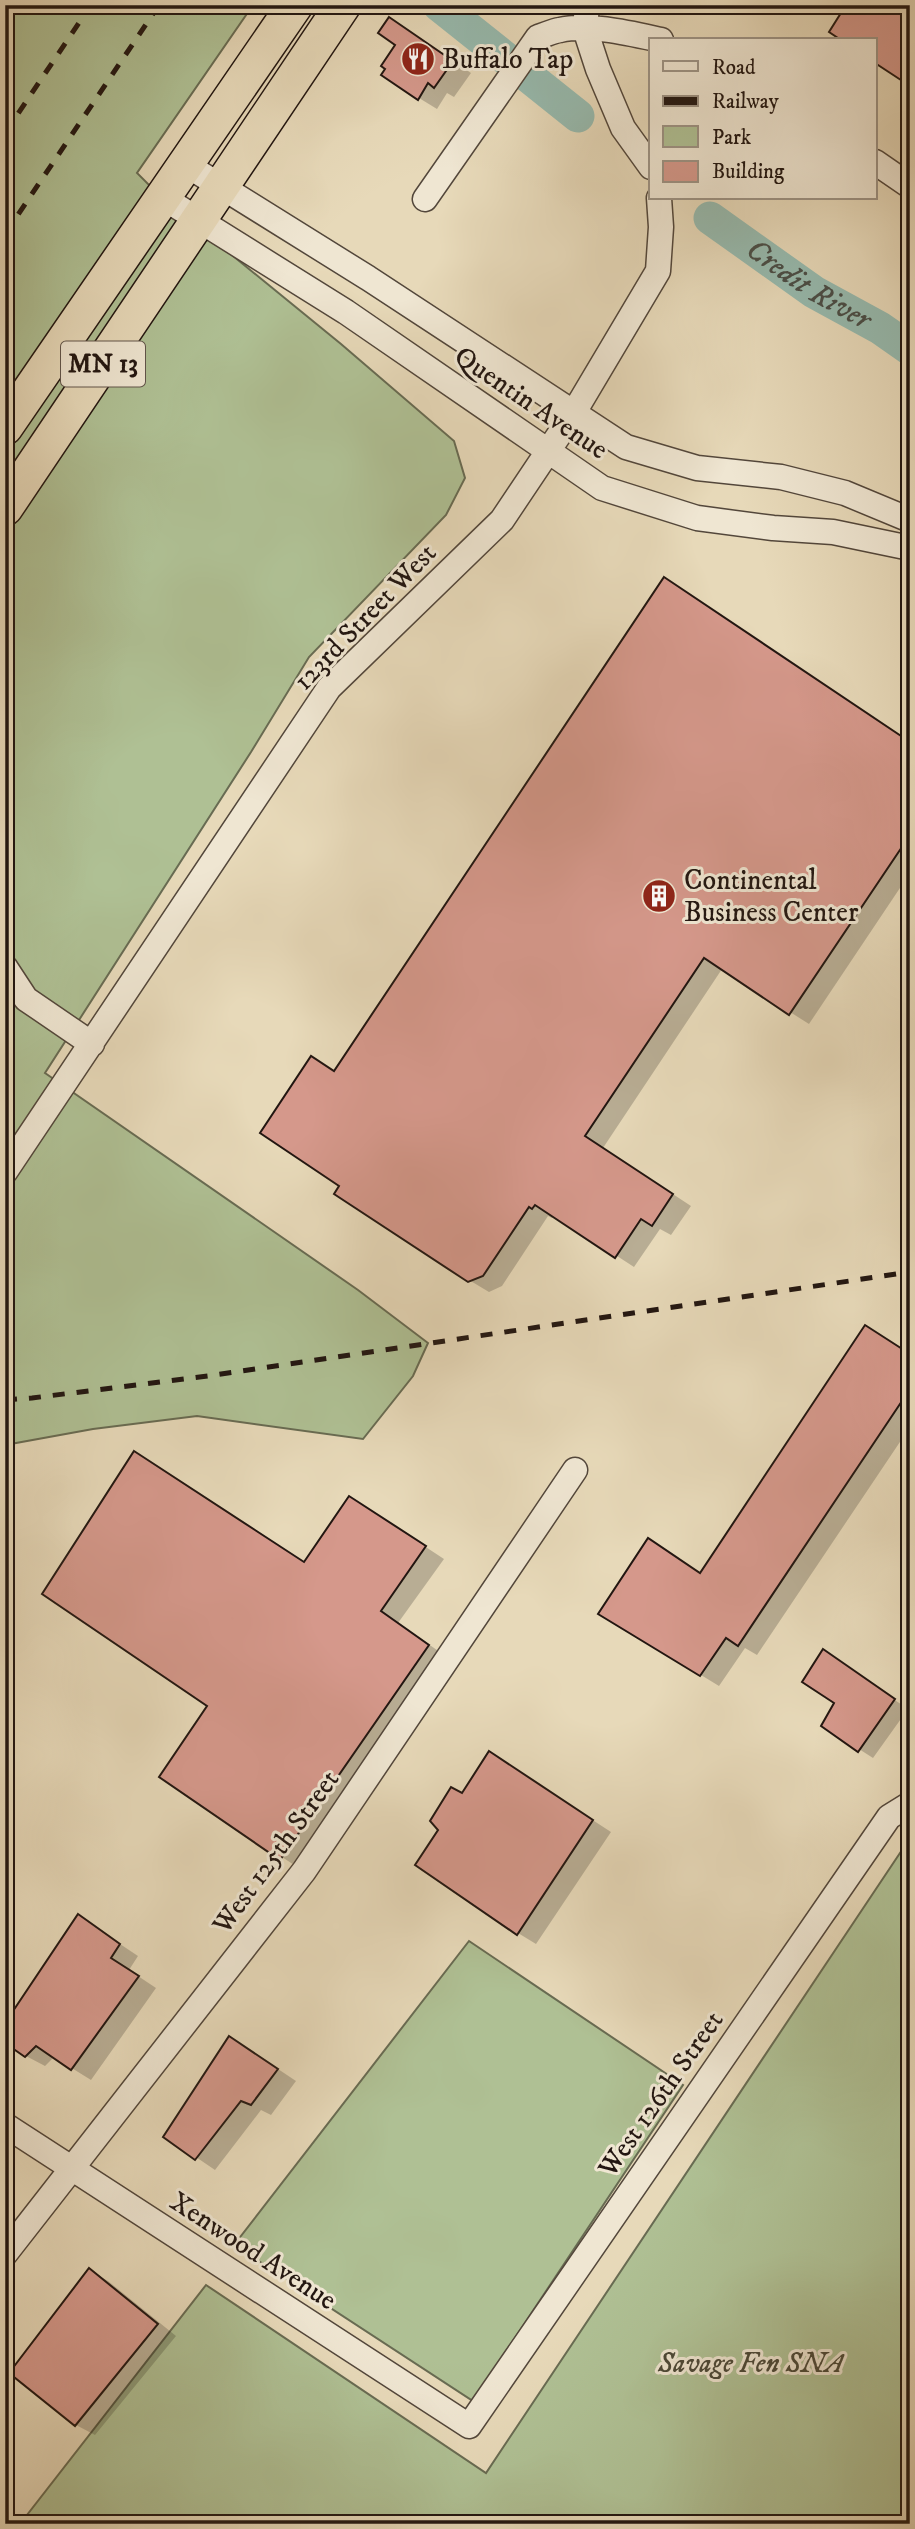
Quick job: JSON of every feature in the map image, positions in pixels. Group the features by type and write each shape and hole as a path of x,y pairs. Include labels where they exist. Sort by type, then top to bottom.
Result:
{"highway":[{"name":"MN 13","path":"5,427 295,5"},
{"name":"MN 13","path":"5,508 343,5"}],"street":[{"path":"586,17 598,69 623,128 649,164"},
{"path":"425,199 538,37 586,17 632,34 651,38"},
{"path":"876,163 910,186"},
{"name":"Quentin Avenue","path":"185,164 368,278 626,447 697,468 781,477 845,493 910,520"},
{"name":"Quentin Avenue","path":"162,198 346,313 602,488 697,518 832,532 910,548"},
{"name":"123rd Street West","path":"5,1172 329,688 502,520 573,414 657,271 662,227 659,200"},
{"path":"5,967 26,999 92,1044"},
{"name":"West 125th Street","path":"5,2254 304,1871 575,1470"},
{"name":"West 126th Street","path":"469,2426 889,1817 910,1804"},
{"name":"Xenwood Avenue","path":"5,2125 469,2426"}],"green space":[{"path":"5,5 253,5 137,173 162,198 341,344 454,441 465,478 446,515 309,657 45,1073 358,1290 428,1343 413,1376 363,1439 197,1416 93,1429 5,1445"},
{"name":"Savage Fen SNA","path":"910,1838 910,2524 20,2524 206,2285 486,2473"},
{"path":"469,1941 683,2085 473,2401 234,2245"}],"building":[{"path":"846,5 887,5 910,21 910,86 876,64 876,38 838,38 829,32"},
{"name":"Buffalo Tap","path":"389,17 453,61 434,88 428,83 418,100 381,75 385,69 381,66 395,45 378,33"},
{"name":"Continental Business Center","path":"664,577 910,742 910,835 789,1015 704,958 585,1136 673,1194 652,1226 641,1219 615,1258 535,1205 532,1209 529,1207 483,1276 468,1282 334,1194 339,1186 260,1133 311,1056 334,1071"},
{"path":"865,1325 910,1354 910,1389 738,1646 726,1638 700,1676 598,1614 648,1538 700,1573"},
{"path":"134,1451 304,1562 349,1496 426,1546 381,1611 429,1645 280,1860 159,1777 207,1706 42,1594"},
{"path":"823,1649 895,1699 858,1752 821,1726 834,1703 802,1682"},
{"path":"489,1751 593,1820 517,1935 415,1865 438,1830 430,1821 451,1787 462,1793"},
{"path":"78,1914 120,1944 111,1958 139,1976 71,2070 36,2046 25,2057 5,2043 5,2023"},
{"path":"229,2036 278,2069 251,2105 241,2101 195,2160 163,2137"},
{"path":"89,2268 158,2324 75,2426 9,2373"}],"waterway":[{"name":"Credit River","path":"439,5 578,116"},
{"name":"Credit River","path":"710,218 814,292 880,328 910,349"}],"railway":[{"path":"5,133 91,5"},
{"path":"5,234 159,5"},
{"path":"5,1400 215,1375 910,1272"}],"place":[{"name":"Buffalo Tap","path":"418,59"},
{"name":"Continental Business Center","path":"659,896"}]}
